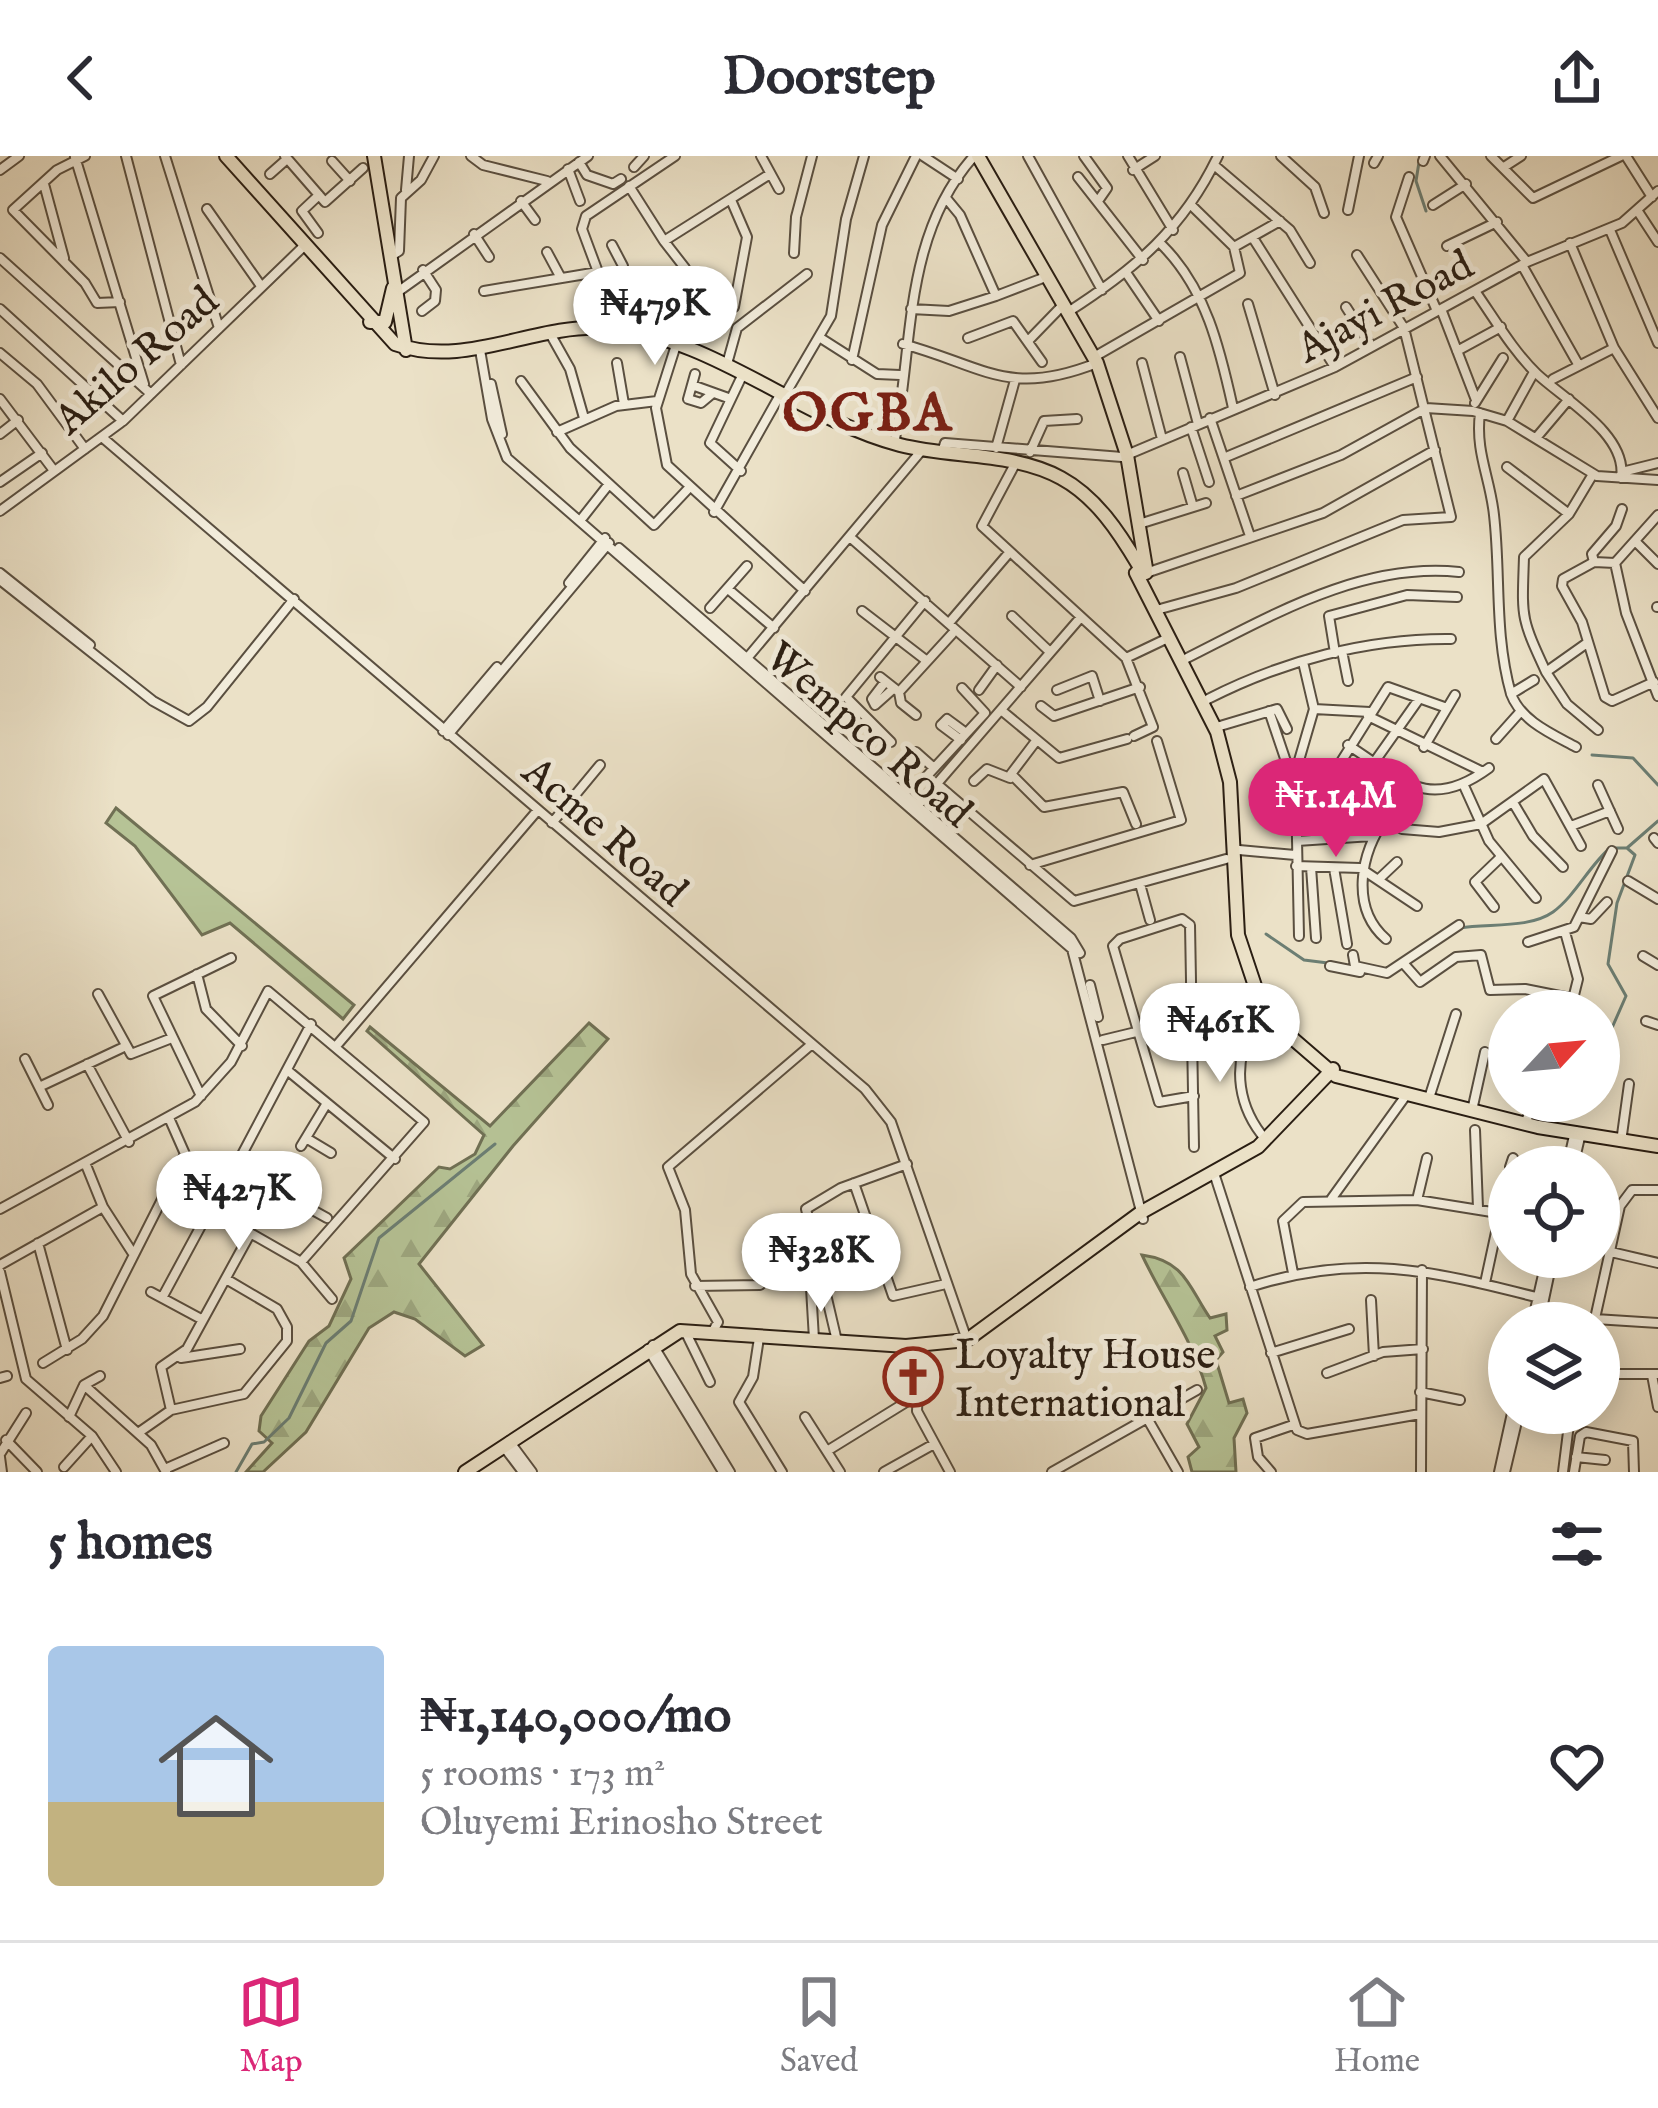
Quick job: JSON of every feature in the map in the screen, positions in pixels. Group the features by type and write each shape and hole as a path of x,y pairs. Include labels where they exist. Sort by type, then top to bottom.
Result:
{"main road":[{"path":"226,156 370,322 401,349 482,352 598,331 634,335 727,366 782,396"},
{"path":"979,159 1065,311"},
{"path":"979,159 1094,360 1141,524 1143,570 1213,722 1232,781 1236,917 1249,973 1277,1022 1334,1072 1353,1081 1578,1132 1658,1144"},
{"path":"370,162 390,259 401,349"},
{"path":"303,247 401,349 482,352 574,329 634,335"},
{"path":"370,322 385,322 395,290"},
{"path":"395,290 401,349"},
{"path":"400,312 416,341 440,350"},
{"path":"676,347 894,446 1014,466"},
{"path":"922,451 1056,475 1079,490 1114,527 1143,570 1220,726 1232,781 1241,917 1257,979 1280,1019 1334,1072 1488,1110"},
{"path":"651,1348 687,1335 920,1348 963,1343 1144,1211 1261,1151 1334,1072"},
{"path":"1215,1175 1266,1140 1334,1072"},
{"path":"1313,1098 1337,1081 1353,1081"},
{"path":"1539,1122 1578,1132"},
{"path":"468,1472 680,1331 920,1348"}],"street":[{"path":"0,170 19,156"},
{"path":"125,156 181,366"},
{"path":"164,156 218,328"},
{"path":"406,192 409,156"},
{"path":"413,276 390,259 399,251 401,198 434,156"},
{"path":"634,167 644,156"},
{"path":"598,272 584,220 625,183 675,156"},
{"path":"761,156 779,189"},
{"path":"794,254 796,217 812,156"},
{"path":"714,512 835,305 846,219 864,156"},
{"path":"852,360 882,225 920,156 958,179"},
{"path":"1028,156 1102,290"},
{"path":"1084,156 1107,188 1098,201"},
{"path":"1129,156 1133,170 1173,230"},
{"path":"1133,170 1155,156"},
{"path":"1281,156 1315,187 1324,213"},
{"path":"1348,210 1359,156"},
{"path":"1440,156 1497,222 1578,364"},
{"path":"1491,156 1533,198 1623,156 1655,194"},
{"path":"1504,167 1521,156"},
{"path":"120,302 97,303 65,262 14,214 14,207 76,158 120,302 144,384"},
{"path":"270,174 286,158 328,202 370,162"},
{"path":"476,158 547,181"},
{"path":"395,290 583,159 587,175 625,183"},
{"path":"894,446 903,344 922,255 946,198 979,159"},
{"path":"332,161 350,181"},
{"path":"1029,340 1065,311 1127,274 1161,244 1216,161 1280,220 1310,263"},
{"path":"568,169 580,201"},
{"path":"664,241 770,174"},
{"path":"1078,177 1143,260"},
{"path":"1409,177 1396,218 1476,400 1478,454 1492,496 1496,531 1496,627 1511,694 1521,711 1576,747"},
{"path":"625,183 685,268"},
{"path":"44,184 65,262"},
{"path":"1433,205 1466,184"},
{"name":"Ajayi Road","path":"1125,456 1335,367 1524,263 1610,230 1639,213 1655,194"},
{"path":"318,233 302,211 319,195"},
{"path":"946,198 960,215 996,296"},
{"path":"484,291 598,272 737,305 747,237 731,200"},
{"path":"521,201 535,220"},
{"path":"903,344 980,374 1015,380 1061,375 1094,360 1240,274 1234,247 1191,205"},
{"path":"207,209 261,286"},
{"path":"1639,213 1658,242"},
{"path":"1234,247 1280,220"},
{"path":"1447,246 1497,222"},
{"path":"1610,230 1658,344"},
{"path":"474,234 489,257"},
{"path":"1253,238 1335,367"},
{"path":"1570,243 1614,348 1658,418"},
{"path":"1161,244 1200,301 1233,408"},
{"path":"612,245 623,266 622,279"},
{"name":"Akilo Road","path":"0,511 52,468 123,421 303,247"},
{"path":"547,251 561,278"},
{"path":"1160,609 1340,550 1395,523 1450,517 1404,328 1357,255"},
{"path":"0,258 151,394"},
{"path":"422,311 435,301 436,290 423,270"},
{"path":"727,366 736,330 807,274"},
{"path":"1127,274 1159,321"},
{"path":"911,309 949,311 1043,278"},
{"path":"634,335 647,284"},
{"path":"1475,291 1534,372 1569,399 1619,452 1621,475"},
{"path":"1248,304 1275,395"},
{"path":"1346,308 1372,346"},
{"path":"0,309 123,421"},
{"path":"968,338 1013,321 1042,362"},
{"path":"1456,351 1501,327"},
{"path":"553,337 570,369 584,418"},
{"path":"819,337 882,376 900,375"},
{"path":"676,347 657,400 663,456 687,490 805,592"},
{"path":"1553,379 1614,348"},
{"name":"Wempco Road","path":"482,352 510,453 607,541"},
{"name":"Wempco Road","path":"482,352 492,419 507,458 916,808 1072,949 1103,1040 1144,1211"},
{"path":"0,353 37,384 85,449"},
{"path":"1180,357 1209,482"},
{"path":"1476,400 1503,358"},
{"path":"617,363 624,404"},
{"path":"1142,363 1162,439"},
{"path":"1507,421 1534,372"},
{"path":"1226,458 1417,377"},
{"path":"741,378 710,443 741,470"},
{"path":"713,393 697,404 686,395 693,380 731,399"},
{"path":"996,448 1015,380"},
{"path":"521,381 557,432 656,526 687,490"},
{"path":"0,399 52,468"},
{"path":"1536,438 1569,399"},
{"path":"557,432 624,404 657,400"},
{"path":"1236,496 1342,455 1426,408 1476,412 1507,421 1594,474 1658,480"},
{"path":"1030,452 1044,421 1077,418"},
{"path":"1210,418 1250,536"},
{"path":"0,434 18,419"},
{"name":"Acme Road","path":"103,438 879,1104 907,1164 963,1343"},
{"path":"942,453 945,443 1125,456"},
{"path":"1143,570 1342,505 1435,450"},
{"path":"744,661 922,451"},
{"path":"0,482 42,453"},
{"path":"1621,475 1658,463"},
{"path":"1001,710 1065,759 1153,727 1126,658 982,526 1014,466"},
{"path":"1507,467 1569,514"},
{"path":"1183,473 1193,507"},
{"path":"1594,474 1569,514 1524,557 1520,616 1567,704 1598,730"},
{"path":"583,517 609,484"},
{"path":"1141,524 1206,503"},
{"path":"1594,562 1592,554 1616,526 1622,509"},
{"path":"1654,682 1609,700 1598,685 1587,643 1561,582 1594,562 1615,562 1658,515"},
{"path":"851,538 1022,687"},
{"path":"445,733 607,541"},
{"path":"1636,542 1658,564"},
{"path":"950,623 1008,554"},
{"path":"1615,562 1658,696"},
{"path":"710,608 748,566"},
{"path":"1187,658 1322,593 1398,572 1459,572"},
{"path":"0,577 183,720 200,714 293,598"},
{"path":"728,589 773,628"},
{"path":"1348,681 1329,616 1407,595 1457,597"},
{"path":"890,742 846,698 925,601"},
{"path":"862,611 927,661"},
{"path":"1012,616 1050,652"},
{"path":"925,778 1001,710 1081,617"},
{"path":"916,715 889,685 927,661 952,634"},
{"path":"1126,658 1170,637"},
{"path":"1208,699 1339,652 1400,640 1451,639"},
{"path":"1546,672 1587,643"},
{"path":"1644,660 1658,655"},
{"path":"1294,787 1314,709 1303,662"},
{"path":"979,689 997,665"},
{"path":"1058,689 1092,676 1100,701"},
{"path":"1511,694 1534,680"},
{"path":"1041,706 1054,716 1140,687"},
{"path":"1324,789 1369,714 1394,687 1447,708"},
{"path":"916,808 985,710 962,688"},
{"path":"1424,747 1455,695"},
{"path":"1351,795 1419,699"},
{"path":"1314,709 1369,714 1424,747 1486,770 1465,788 1431,790 1400,781 1348,746"},
{"path":"1269,711 1294,787 1299,936"},
{"path":"1220,726 1278,711 1287,729"},
{"path":"1496,739 1521,711"},
{"path":"1012,779 1012,768 1036,741"},
{"path":"1030,865 1181,820 1157,741"},
{"path":"916,752 934,768"},
{"path":"552,823 600,765"},
{"path":"974,781 987,769 1012,779 1049,809 1123,792 1136,824"},
{"path":"1294,787 1351,795 1402,829 1423,832 1481,824 1514,804 1541,779 1554,790 1581,846"},
{"path":"937,784 1074,901 1226,859"},
{"path":"1598,785 1618,829"},
{"path":"1465,788 1501,857 1536,898"},
{"path":"1514,804 1563,868"},
{"path":"338,1047 538,812"},
{"path":"1571,826 1610,812"},
{"path":"1386,818 1372,836 1360,868 1372,925 1386,939"},
{"path":"1297,841 1372,836"},
{"path":"1239,850 1311,867 1360,868 1418,906"},
{"path":"1528,942 1565,932 1579,917 1612,851"},
{"path":"1494,907 1474,882 1501,857"},
{"path":"1379,878 1397,862"},
{"path":"1311,867 1316,938"},
{"path":"1334,868 1347,944"},
{"path":"1628,881 1658,899"},
{"path":"1140,884 1150,920"},
{"path":"1579,917 1591,919 1607,902"},
{"path":"1194,1096 1159,1102 1113,946 1120,939 1185,920 1190,925 1194,1096 1194,1147"},
{"path":"1330,966 1388,976 1459,925"},
{"path":"1565,932 1578,979 1576,990"},
{"path":"1353,955 1355,966 1366,970 1387,973 1406,966"},
{"path":"1406,966 1420,982 1456,957 1481,955 1490,989 1530,990"},
{"path":"1643,956 1658,965"},
{"path":"201,1096 154,996 231,958"},
{"path":"197,974 208,1012 242,1046"},
{"path":"0,1209 170,1120 201,1096 242,1046 268,991 423,1117 422,1130 301,1262"},
{"path":"98,994 124,1047 136,1055 172,1038"},
{"name":"Wempco Road","path":"1091,998 1144,1211"},
{"path":"1430,1095 1456,1014"},
{"path":"1646,1021 1658,1025"},
{"path":"311,1024 239,1166 327,1218"},
{"path":"1252,1028 1244,1048 1242,1109 1266,1140"},
{"path":"1103,1040 1136,1032"},
{"path":"713,1331 717,1320 694,1286 685,1210 668,1167 812,1044"},
{"path":"39,1087 124,1047"},
{"path":"1473,1106 1485,1052"},
{"path":"25,1059 48,1105"},
{"path":"87,1064 129,1142"},
{"path":"287,1070 395,1159"},
{"path":"1622,1139 1629,1084"},
{"path":"1332,1198 1407,1094"},
{"path":"327,1103 304,1142 331,1153"},
{"path":"43,1363 67,1350 103,1316 185,1150 170,1120"},
{"path":"1475,1130 1478,1208"},
{"path":"1575,1146 1578,1132"},
{"path":"1417,1200 1427,1158"},
{"path":"837,1341 806,1209 854,1183 907,1164"},
{"path":"86,1166 103,1207 132,1252"},
{"path":"1215,1175 1293,1425 1306,1434 1420,1414"},
{"path":"854,1183 893,1295 898,1299 946,1284"},
{"path":"166,1185 301,1262 332,1299"},
{"path":"1620,1217 1625,1197 1641,1188 1658,1190"},
{"path":"1293,1273 1286,1214 1303,1202 1417,1200 1488,1210"},
{"path":"103,1207 0,1268 5,1309 26,1379 92,1436 116,1472"},
{"path":"162,1298 209,1211"},
{"path":"171,1410 160,1372 180,1358 250,1234"},
{"path":"38,1243 67,1350"},
{"path":"694,1286 760,1285 800,1251 812,1288 814,1339"},
{"path":"1620,1254 1658,1263"},
{"path":"1250,1287 1293,1273 1348,1265 1422,1270 1541,1298"},
{"path":"1485,1283 1488,1267"},
{"path":"1421,1472 1422,1270"},
{"path":"1540,1302 1545,1278"},
{"path":"138,1433 171,1410 244,1394 287,1341 287,1327 277,1309 226,1279"},
{"path":"151,1292 203,1320"},
{"path":"1371,1300 1374,1358"},
{"path":"1620,1321 1658,1322"},
{"path":"1271,1353 1349,1329"},
{"path":"687,1335 710,1382"},
{"path":"760,1338 754,1377 739,1402 782,1472"},
{"path":"651,1348 727,1472"},
{"path":"920,1348 917,1411 950,1472"},
{"path":"180,1358 240,1349"},
{"path":"1328,1373 1423,1349"},
{"path":"1620,1374 1655,1374 1658,1407"},
{"path":"69,1417 84,1384 100,1376"},
{"path":"84,1384 138,1433 166,1471 224,1443"},
{"path":"1052,1472 1197,1390"},
{"path":"1420,1392 1460,1400"},
{"path":"827,1450 916,1396"},
{"path":"2,1472 3,1441 26,1413"},
{"path":"805,1417 840,1472"},
{"path":"1147,1418 1178,1472"},
{"path":"1271,1472 1258,1457 1255,1438 1293,1425"},
{"path":"1574,1472 1586,1432 1629,1439 1637,1449 1634,1472"},
{"path":"1502,1472 1510,1434"},
{"path":"1563,1472 1568,1434"},
{"path":"64,1467 92,1436"},
{"path":"3,1441 37,1472"},
{"path":"884,1472 934,1444"},
{"path":"507,1445 525,1469"},
{"path":"1576,1456 1605,1460"}],"green space":[{"path":"116,808 354,1005 343,1019 230,923 202,935 135,846 106,823"},
{"path":"589,1023 608,1039 513,1146 419,1264 483,1345 465,1356 415,1319 394,1312 369,1328 306,1432 263,1472 246,1472 272,1443 259,1431 261,1416 309,1341 329,1326 351,1279 344,1258 439,1167 450,1169 475,1154 484,1135 367,1031 370,1027 490,1126"},
{"path":"1142,1255 1177,1270 1210,1318 1226,1314 1227,1330 1215,1336 1223,1352 1216,1360 1229,1403 1243,1399 1247,1413 1234,1438 1236,1472 1192,1472 1188,1457 1199,1447 1187,1424 1206,1388 1186,1337"}],"waterway":[{"path":"1420,156 1416,181 1426,211"},
{"path":"1592,755 1633,758 1658,785"},
{"path":"1460,928 1520,923 1553,912 1610,848 1627,848 1658,821"},
{"path":"1620,1010 1626,996 1608,964 1617,903 1635,855 1627,848"},
{"path":"1266,934 1304,960 1328,963"},
{"path":"236,1472 252,1444 264,1442 289,1418 326,1343 351,1321 379,1238 495,1144"}],"place":[{"name":"Loyalty House International","path":"913,1377"}],"district":[{"name":"OGBA","path":"868,411"}]}
